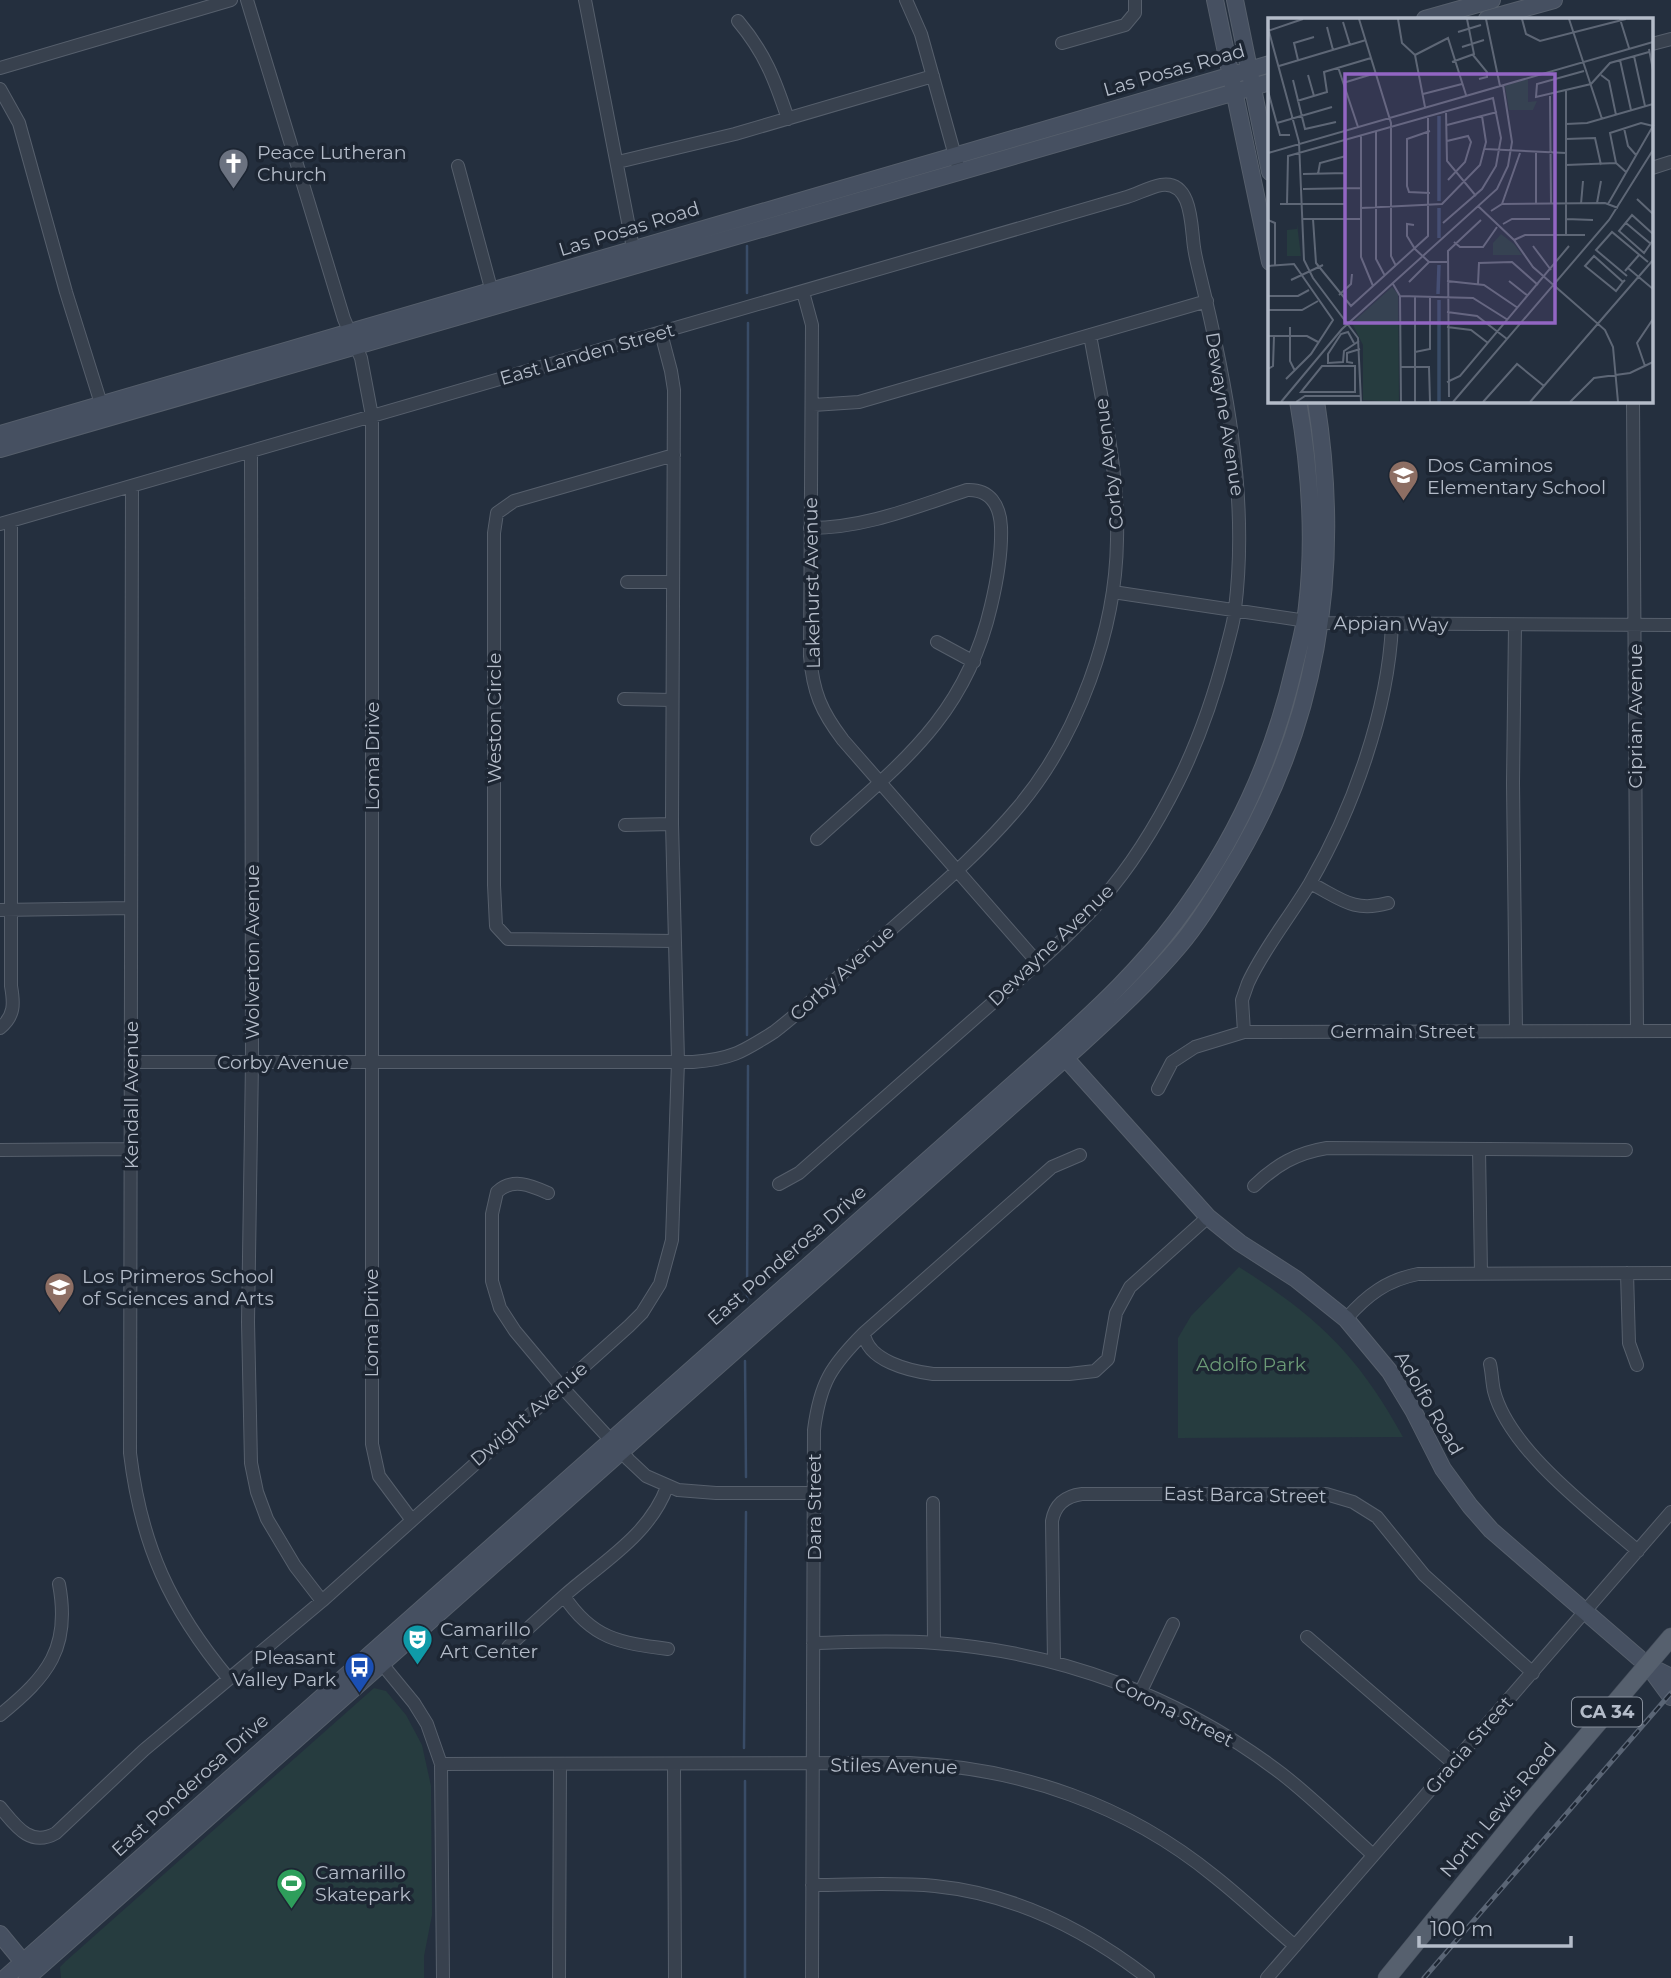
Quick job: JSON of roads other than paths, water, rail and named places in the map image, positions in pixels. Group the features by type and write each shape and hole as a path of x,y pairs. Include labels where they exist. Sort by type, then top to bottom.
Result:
{"main road":[{"path":"1215,0 1268,252"},
{"path":"1235,0 1268,162"},
{"path":"1491,18 1554,0"},
{"path":"1428,18 1487,1"},
{"path":"1465,18 1482,13 1487,1"},
{"name":"Las Posas Road","path":"1233,84 1249,70 1268,65"},
{"name":"Las Posas Road","path":"353,339 492,292 634,249 957,163 1233,84 1253,87 1268,83"},
{"name":"Las Posas Road","path":"0,433 103,410 353,339 637,265 957,163"},
{"name":"East Ponderosa Drive","path":"1298,402 1307,457 1311,510 1312,622"},
{"name":"East Ponderosa Drive","path":"5,1978 30,1973 377,1658 1060,1053 1158,943 1223,852 1246,811 1275,737 1290,686 1324,592 1328,514 1324,452 1316,402"},
{"name":"Las Posas Road","path":"0,449 103,410"},
{"name":"Adolfo Road","path":"1060,1053 1208,1217 1346,1318 1376,1353 1402,1391 1443,1468 1470,1506 1513,1550 1647,1665 1671,1697"},
{"name":"North Lewis Road","path":"1387,1978 1536,1795 1671,1637"},
{"name":"Adolfo Road","path":"1647,1665 1671,1677"},
{"path":"0,1934 30,1973"}],"street":[{"path":"0,68 231,0"},
{"name":"Loma Drive","path":"247,0 365,375 372,416 372,1444 379,1476 411,1519"},
{"path":"585,0 637,265"},
{"path":"906,0 921,34 957,163"},
{"path":"1062,43 1125,25 1135,13 1135,0"},
{"path":"738,21 754,39 767,61 788,119"},
{"path":"1654,43 1671,39"},
{"path":"618,162 788,119 933,76"},
{"path":"0,89 19,123 66,292 103,410"},
{"path":"1654,166 1671,162"},
{"path":"458,166 492,292"},
{"name":"East Landen Street","path":"5,523 803,292 1161,185 1173,187"},
{"name":"Dewayne Avenue","path":"779,1184 799,1173 1038,963 1108,892 1157,821 1201,731 1220,674 1235,611 1239,554 1238,478 1207,301 1194,250 1189,208 1183,195 1173,187"},
{"name":"Lakehurst Avenue","path":"803,292 812,325 810,656 816,694 830,722 879,782 1038,963"},
{"path":"813,405 859,402 1207,301"},
{"name":"Dwight Avenue","path":"0,1807 22,1832 33,1838 57,1833 144,1750 322,1601 642,1313 653,1298 666,1268 672,1240 678,1061 672,824 673,380 661,333"},
{"name":"Corby Avenue","path":"131,1062 715,1060 737,1055 774,1032 957,871 1022,804 1071,725 1101,648 1113,592 1117,540 1114,472 1090,335"},
{"name":"Ciprian Avenue","path":"1633,402 1637,1031"},
{"name":"Wolverton Avenue","path":"251,452 252,1062 248,1322 251,1463 267,1520 295,1566 322,1601"},
{"name":"Weston Circle","path":"674,455 514,501 497,513 494,533 494,885 496,926 508,939 675,941"},
{"name":"Kendall Avenue","path":"132,486 130,1453 137,1499 156,1561 187,1626 229,1679"},
{"path":"810,528 859,524 899,514 967,490 982,492 992,498 998,508 1001,522 999,567 989,617 974,662 953,701 933,730 905,759 817,839"},
{"path":"1,1027 10,1017 13,1005 6,910 5,523"},
{"path":"627,582 671,582"},
{"name":"Appian Way","path":"1113,592 1312,622 1392,625 1671,625"},
{"path":"1244,1032 1242,1000 1248,983 1310,883 1335,833 1369,744 1387,677 1392,625"},
{"path":"1514,626 1516,1031"},
{"path":"937,642 974,662"},
{"path":"624,699 672,700"},
{"path":"625,825 672,824"},
{"path":"1310,883 1356,906 1372,908 1388,903"},
{"path":"6,910 131,908"},
{"name":"Germain Street","path":"1158,1089 1172,1062 1217,1038 1244,1032 1671,1031"},
{"path":"1254,1186 1281,1163 1315,1150 1339,1147 1626,1150"},
{"path":"0,1150 131,1149"},
{"path":"1479,1149 1481,1273"},
{"name":"Dara Street","path":"812,1978 815,1493 813,1438 817,1407 830,1371 864,1333 1052,1167 1080,1155"},
{"path":"548,1193 519,1184 507,1185 497,1192 492,1214 492,1281 504,1316 561,1386 646,1476 667,1487 687,1492 815,1493"},
{"path":"864,1333 869,1346 885,1359 933,1374 1069,1374 1095,1371 1108,1359 1116,1313 1130,1287 1208,1217"},
{"path":"1346,1318 1372,1293 1399,1279 1430,1273 1671,1273"},
{"path":"1627,1273 1629,1343 1637,1365"},
{"path":"1490,1364 1494,1391 1500,1406 1523,1443 1559,1481 1638,1551"},
{"path":"508,1647 638,1534 662,1502 667,1487"},
{"name":"East Barca Street","path":"1054,1662 1052,1521 1064,1499 1082,1494 1326,1494 1344,1498 1377,1517 1424,1575 1533,1673"},
{"path":"933,1503 934,1643"},
{"name":"Gracia Street","path":"1267,1978 1671,1512"},
{"path":"0,1715 35,1684 54,1656 62,1623 59,1584"},
{"path":"564,1596 576,1614 599,1633 628,1644 668,1650"},
{"path":"1141,1691 1173,1624"},
{"path":"1307,1637 1453,1763"},
{"name":"Corona Street","path":"813,1643 934,1643 1000,1651 1054,1662 1102,1676 1141,1691 1213,1728 1283,1775 1373,1856"},
{"path":"377,1658 414,1703 427,1724 441,1764 443,1978"},
{"name":"Stiles Avenue","path":"441,1764 946,1764 1015,1776 1077,1796 1123,1817 1180,1851 1213,1875 1295,1946"},
{"path":"559,1978 560,1764"},
{"path":"674,1764 675,1978"},
{"path":"812,1885 931,1886 1000,1899 1050,1917 1089,1936 1148,1978"}],"waterway":[{"path":"747,246 747,293"},
{"path":"747,1035 748,323"},
{"path":"747,1302 748,1066"},
{"path":"745,1361 746,1477"},
{"path":"744,1748 746,1512"},
{"path":"745,1781 745,1978"}],"railway":[{"path":"1424,1978 1671,1693"}],"place":[{"name":"Peace Lutheran Church","path":"234,190"},
{"name":"Dos Caminos Elementary School","path":"1404,503"},
{"name":"Los Primeros School of Sciences and Arts","path":"59,1314"},
{"name":"Camarillo Art Center","path":"417,1667"},
{"name":"Pleasant Valley Park","path":"359,1695"},
{"name":"Camarillo Skatepark","path":"292,1910"}],"park label":[{"name":"Adolfo Park","path":"1251,1364"}]}
